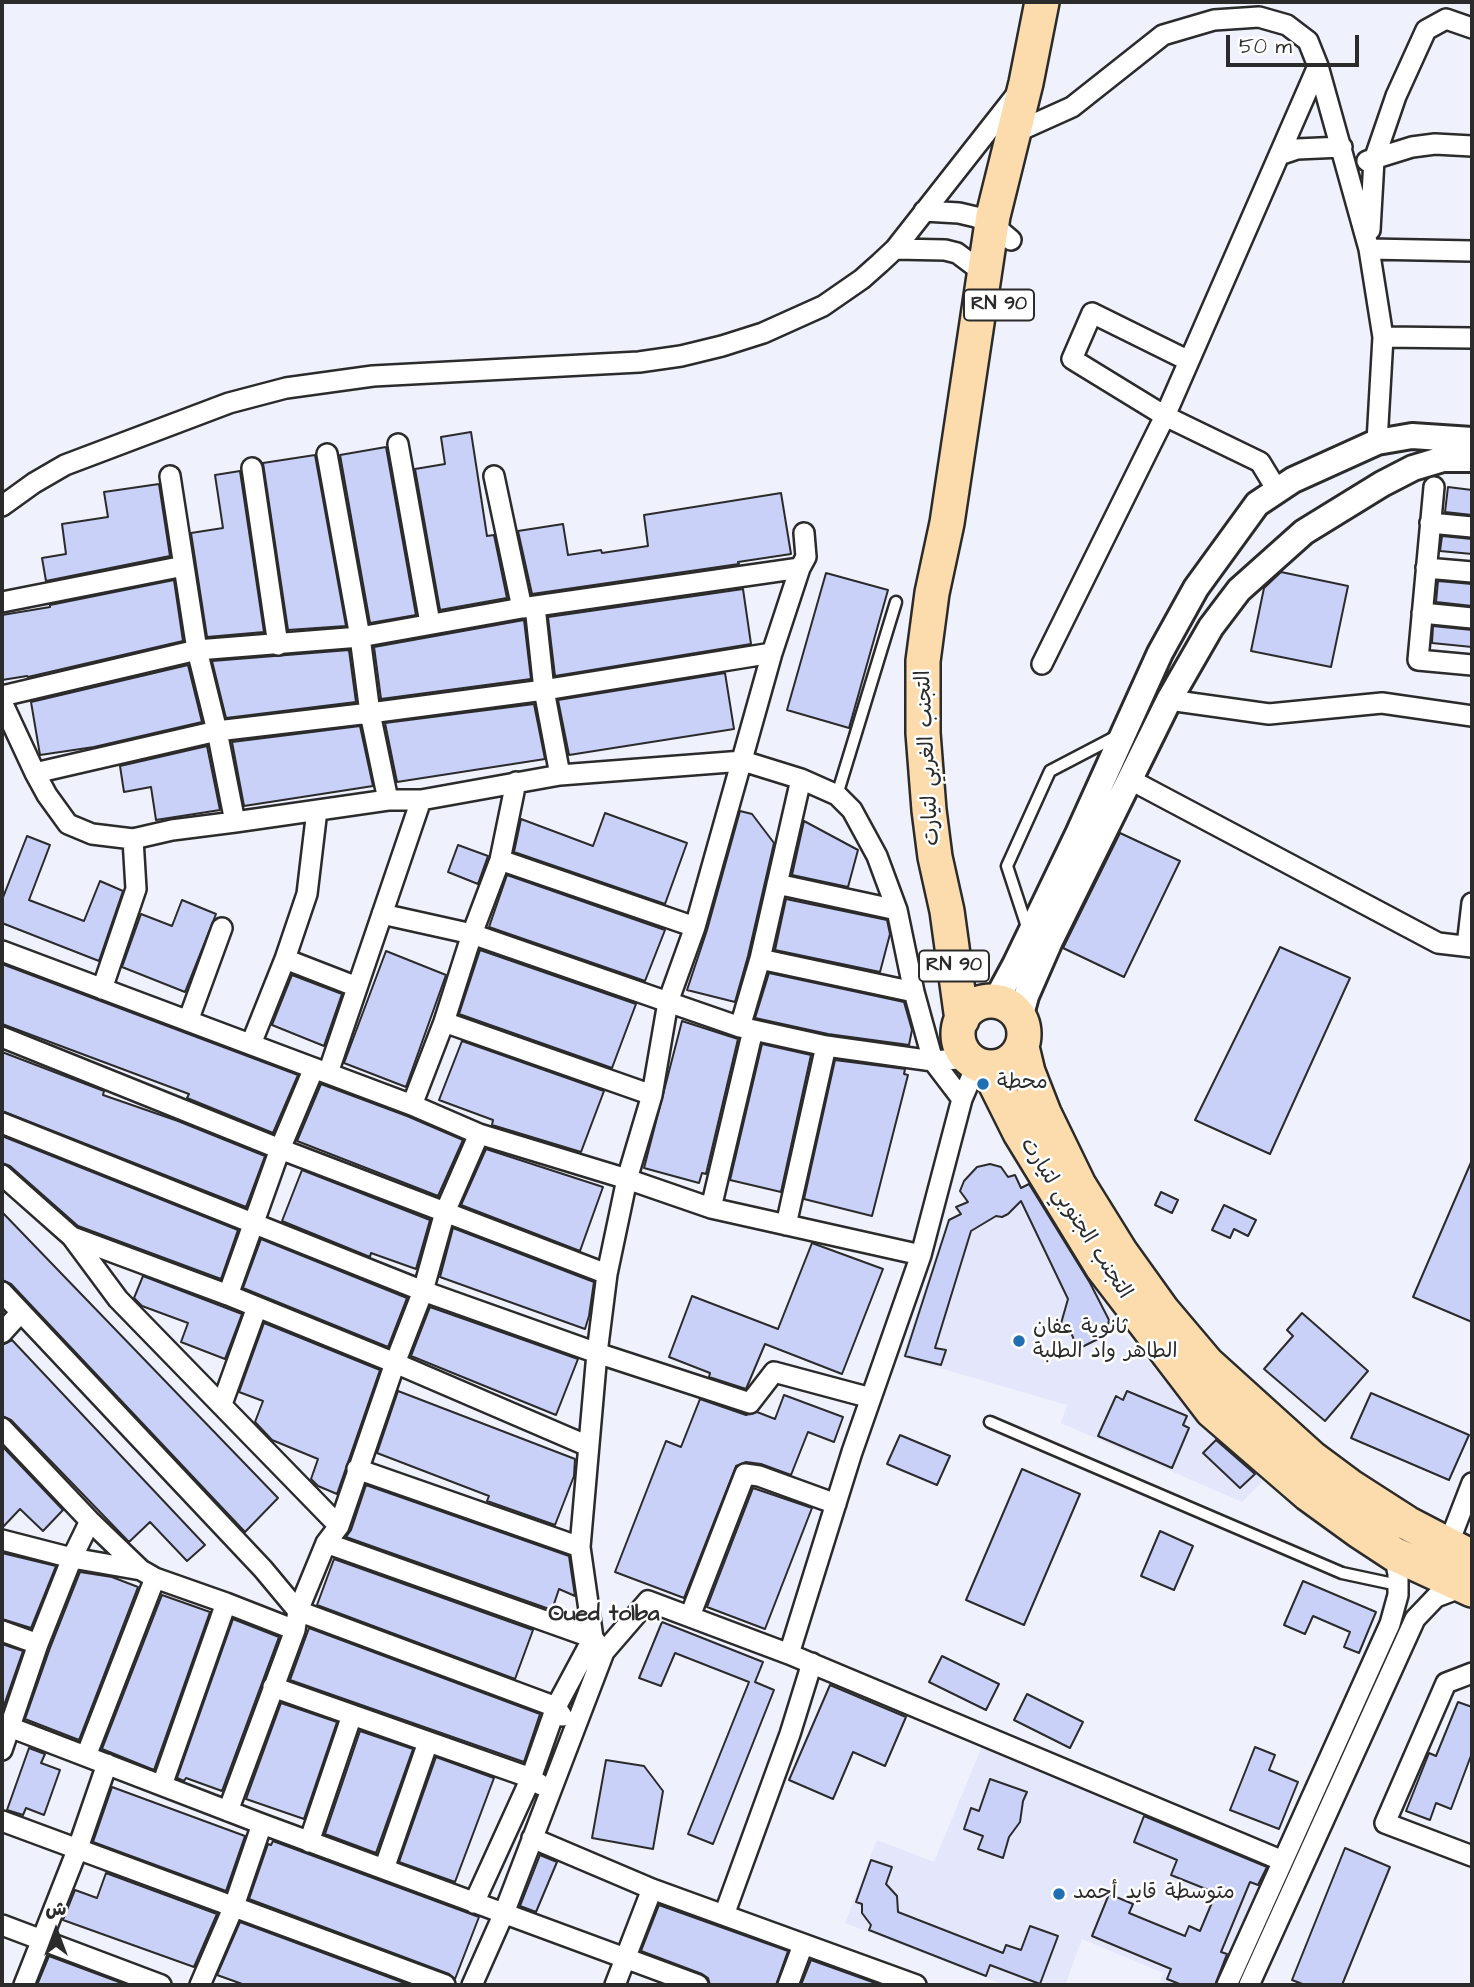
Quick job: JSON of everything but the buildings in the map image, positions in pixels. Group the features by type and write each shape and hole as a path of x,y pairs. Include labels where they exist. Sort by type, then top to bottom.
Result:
{"highway":[{"name":"التجنب الغربي لتيارت","path":"947,523 976,433 1001,232 1041,9"},
{"name":"التجنب الغربي لتيارت","path":"961,1020 947,911 935,857 929,810 923,733 923,662 932,593 947,523 983,278 1017,196 1026,83"},
{"name":"التجنب الغربي لتيارت","path":"947,911 1006,1017"},
{"path":"972,1007 1006,1017 1011,1060 1004,1065 978,1063 959,1040 961,1020 972,1007"},
{"name":"التجنب الجنوبي لتيارت","path":"1006,1017 1044,1113 1079,1185 1156,1301 1207,1363 1312,1458 1464,1569"},
{"name":"التجنب الجنوبي لتيارت","path":"978,1063 1102,1267 1212,1411 1396,1569 1464,1569"}],"street":[{"path":"1023,129 1072,107 1163,35 1214,20 1259,17 1287,25 1308,41 1345,155 1369,249 1383,337 1377,442"},
{"path":"1369,249 1374,160 1396,96 1426,30 1446,19 1472,28"},
{"path":"1042,664 1165,416 1318,66"},
{"path":"2,506 34,482 65,465 229,403 286,388 363,377 639,362 681,356 763,333 823,306 862,279 895,249 1026,83"},
{"path":"1279,155 1297,149 1374,160 1412,147 1435,144 1472,146"},
{"path":"924,211 959,213 1001,232"},
{"path":"895,249 945,250 957,253 968,259 983,278"},
{"path":"1369,249 1472,251"},
{"path":"1188,360 1092,313 1072,359 1165,416 1260,462 1277,491"},
{"path":"1383,337 1472,338"},
{"path":"1006,1017 1030,935 1160,653 1196,588 1257,504 1293,480 1377,442 1412,436 1472,440"},
{"path":"398,444 430,623"},
{"path":"327,454 360,637 370,713 388,800"},
{"path":"1006,1017 1026,996 1050,941 1169,699 1211,627 1239,590 1304,532 1382,484 1413,468 1443,459 1472,459"},
{"path":"252,468 278,645"},
{"path":"170,476 197,650 235,821"},
{"path":"494,476 528,607 560,775"},
{"path":"1433,487 1418,660 1472,665"},
{"path":"1430,523 1472,527"},
{"path":"472,1985 504,1913 551,1792 598,1645 580,1547 597,1353 607,1274 627,1179 652,1095 668,1002 695,927 772,653 806,557 804,533"},
{"path":"2,602 184,566"},
{"path":"2,696 197,650 360,637 528,607 800,568"},
{"path":"1426,568 1472,572"},
{"path":"1422,613 1472,618"},
{"path":"35,773 217,731 544,690 772,653"},
{"path":"1169,699 1269,714 1382,703 1472,716"},
{"path":"2,702 35,773 68,824 92,834 133,839 172,830 388,800 421,800 560,775 743,761 801,779 837,795 852,810 877,856 897,909 914,992 933,1061 962,1099"},
{"path":"711,1208 760,959 801,779"},
{"path":"1129,779 1438,943 1470,947 1472,903"},
{"path":"412,1105 500,860 516,782"},
{"path":"228,1295 280,1149 321,1071 357,987 421,800"},
{"path":"251,1044 285,959 307,894 317,810"},
{"path":"102,989 136,889 133,839"},
{"path":"500,860 695,927"},
{"path":"777,884 897,909"},
{"path":"382,914 472,934 747,1029 826,1046 933,1061 978,1063 962,1099 921,1255 871,1398 789,1654"},
{"path":"188,1021 222,928"},
{"path":"2,951 412,1105 479,1134 627,1179 711,1208 921,1255"},
{"path":"285,959 357,987"},
{"path":"760,959 914,992"},
{"path":"444,1022 652,1095"},
{"path":"2,1037 280,1149 607,1274"},
{"path":"786,1225 826,1046"},
{"path":"2,1123 423,1291 597,1353 750,1403 775,1372 871,1398"},
{"path":"228,1811 326,1543 339,1526 357,1469 423,1291 445,1212 479,1134"},
{"path":"2,1175 72,1237 118,1299 339,1526"},
{"path":"72,1237 228,1295 588,1446"},
{"path":"2,1292 262,1569 297,1621"},
{"path":"222,1404 257,1307"},
{"path":"2,1333 21,1312"},
{"path":"2,1428 90,1521 148,1574"},
{"path":"357,1469 580,1547"},
{"path":"690,1616 745,1474 759,1476 836,1504"},
{"path":"1249,1985 1415,1619 1464,1569 1472,1483"},
{"path":"2,1750 6,1725 72,1558 90,1521"},
{"path":"2,1541 148,1574 226,1603 297,1621 556,1707 572,1732"},
{"path":"326,1543 598,1645"},
{"path":"1227,1985 1390,1624 1397,1605 1396,1569"},
{"path":"86,1756 148,1574"},
{"path":"474,1903 531,1778 556,1707 598,1645 648,1601 812,1663 1283,1861"},
{"path":"162,1785 226,1603"},
{"path":"2,1631 38,1644"},
{"path":"724,1915 790,1734 812,1663"},
{"path":"1472,1673 1446,1683 1385,1823 1472,1856"},
{"path":"273,1687 531,1778 551,1792"},
{"path":"309,1842 352,1715"},
{"path":"6,1725 309,1842 698,1985"},
{"path":"384,1869 428,1742"},
{"path":"24,1985 78,1848 107,1764"},
{"path":"2,1821 445,1985"},
{"path":"200,1985 234,1906 262,1824"},
{"path":"532,1838 652,1889 916,1985"},
{"path":"615,1985 652,1889"},
{"path":"2,1925 161,1985"},
{"path":"788,1985 803,1945"}],"lane":[{"path":"837,795 896,602"},
{"path":"1030,935 1007,866 1050,771 1123,732"},
{"path":"990,1422 1342,1573 1396,1569"}],"shaded area":[{"name":"ثانوية عفان الطاهر واد الطلبة","path":"990,1163 1001,1166 1008,1176 1015,1174 1021,1187 1037,1178 1117,1326 1179,1395 1265,1479 1242,1502 1061,1423 1067,1405 902,1357 948,1219 959,1214 954,1207 966,1202 959,1191 963,1181 977,1166"},
{"name":"متوسطة قايد أحمد","path":"982,1746 1272,1865 1224,1985 1170,1985 1160,1981 1163,1973 1082,1939 1065,1985 1005,1985 845,1923 877,1840 934,1862"}],"place":[{"name":"محطة","path":"983,1084"},
{"name":"ثانوية عفان الطاهر واد الطلبة","path":"1019,1341"},
{"name":"متوسطة قايد أحمد","path":"1059,1894"}],"district":[{"name":"Oued tolba","path":"604,1615"}]}
